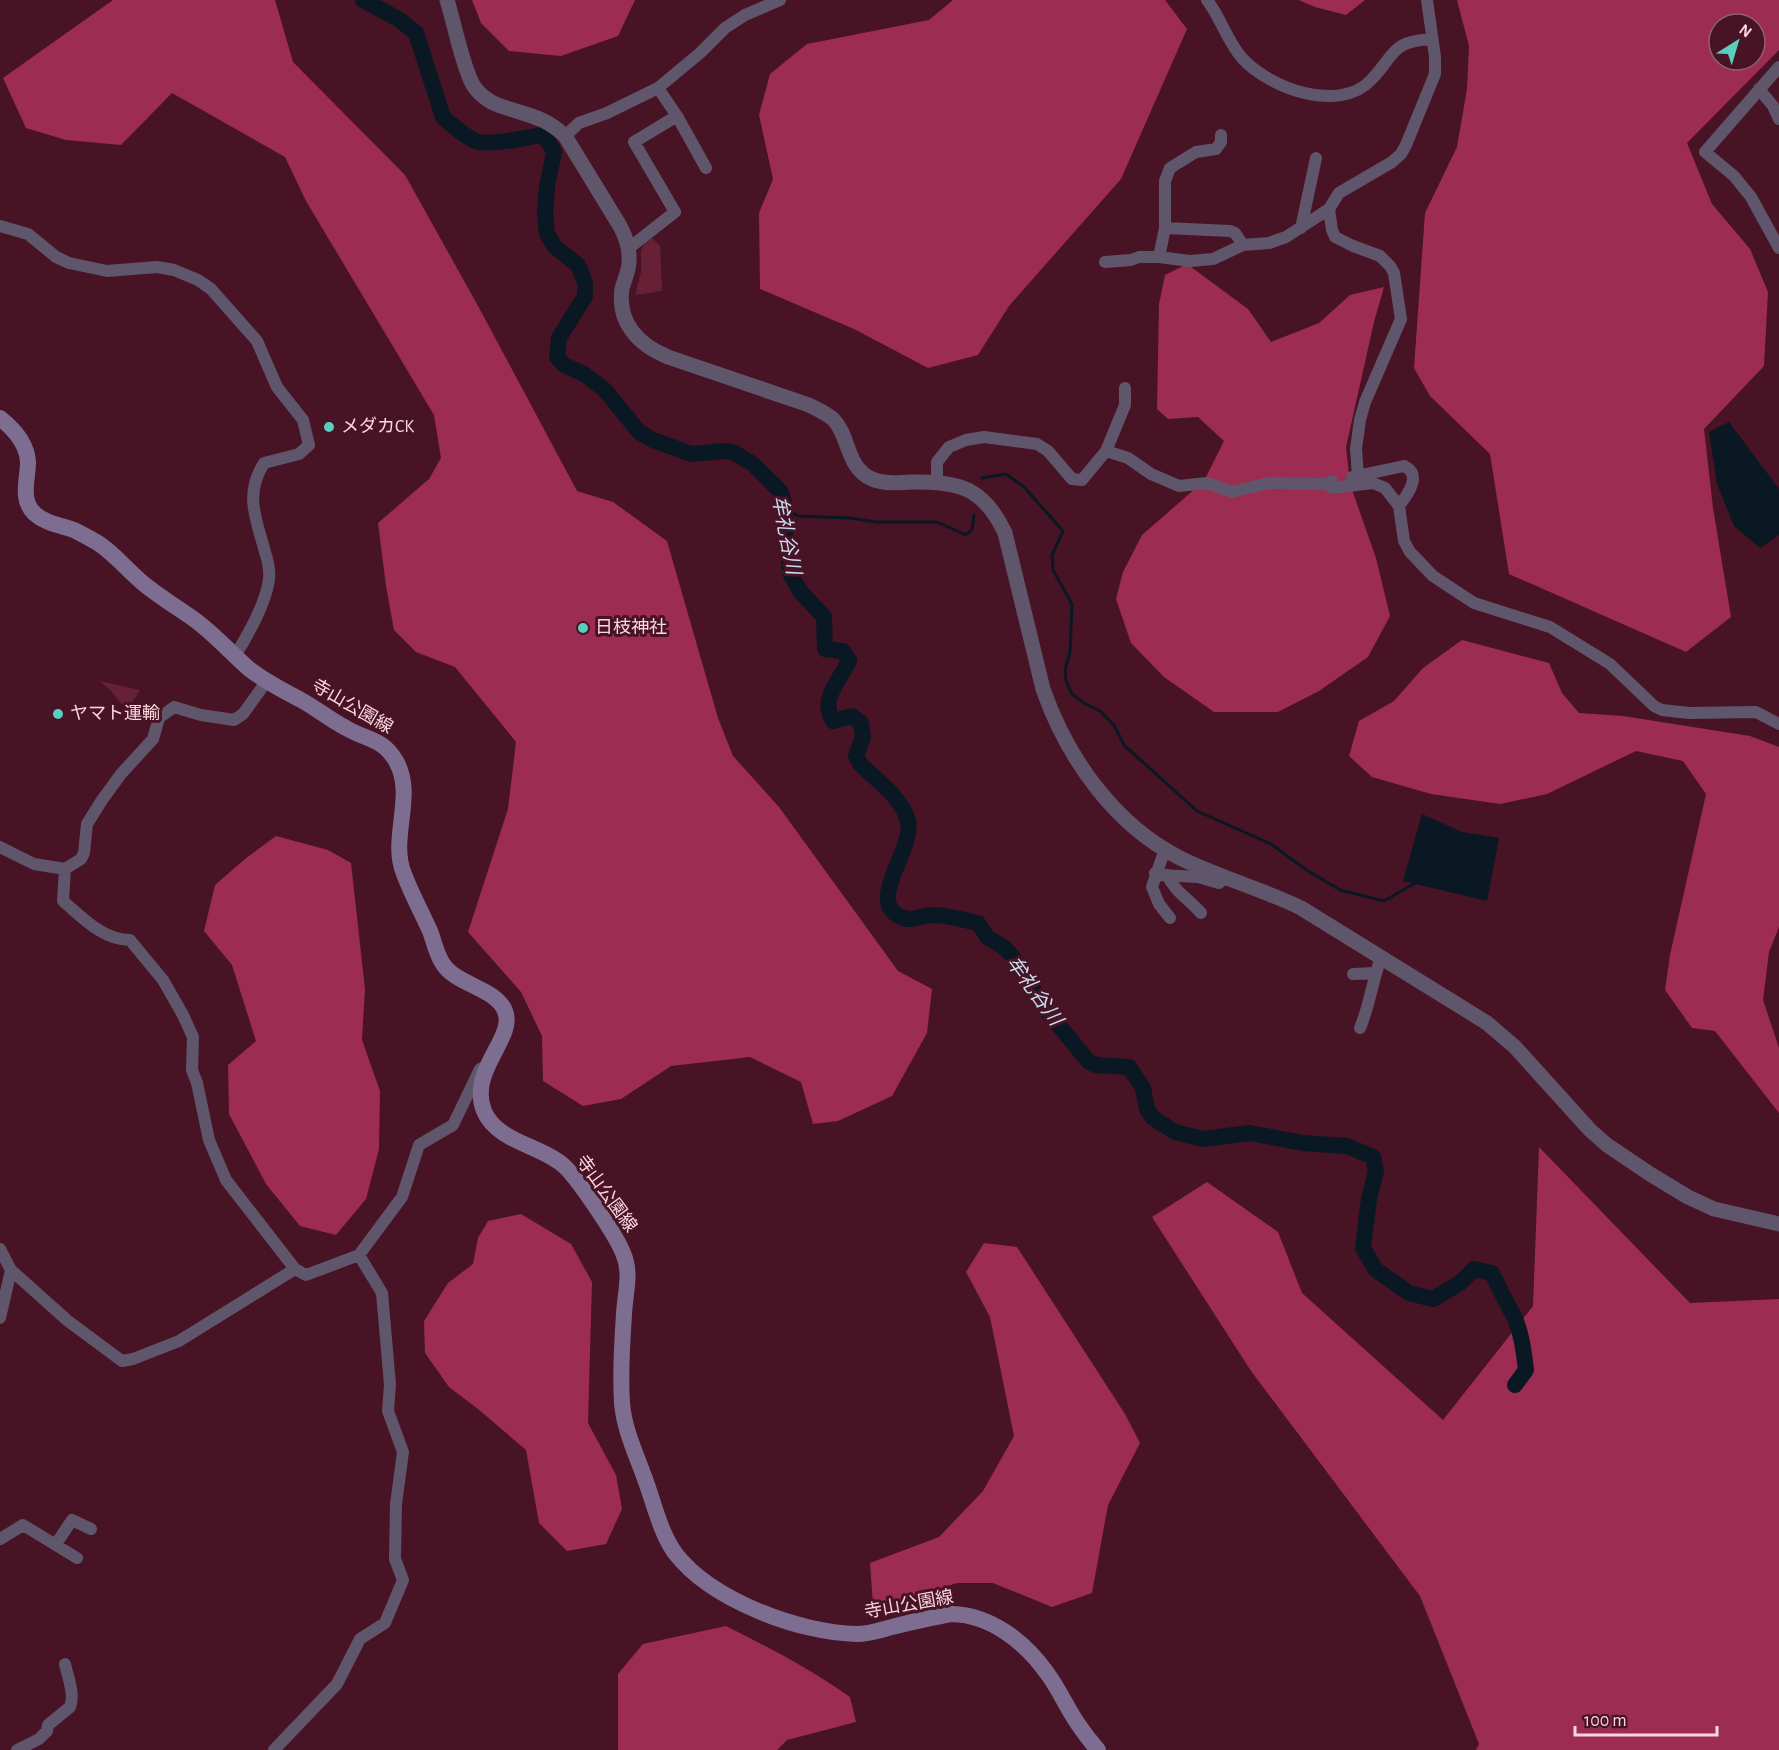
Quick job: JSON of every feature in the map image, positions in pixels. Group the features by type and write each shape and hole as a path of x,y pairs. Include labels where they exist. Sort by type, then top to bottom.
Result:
{"main road":[{"name":"寺山公園線","path":"0,418 18,435 27,454 26,491 29,506 33,512 45,521 75,531 100,544 119,559 141,582 198,623 266,682 304,701 348,730 377,740 388,748 395,759 403,778 404,790 399,842 401,867 442,963 455,977 502,1004 506,1012 507,1027 486,1067 481,1090 485,1113 493,1125 507,1135 555,1159 565,1167 581,1187 625,1257 628,1278 623,1318 622,1391 626,1427 662,1528 673,1550 687,1566 749,1607 789,1623 817,1630 866,1634 952,1614 964,1614 991,1623 1006,1632 1036,1658 1078,1725 1098,1750"}],"street":[{"path":"447,0 471,82 480,93 497,105 537,116 550,123 565,136 620,225 628,248 629,262 622,296 624,317 629,329 638,340 651,350 809,405 822,412 837,426 859,470 871,479 885,482 949,483 974,493 998,517 1009,548 1043,689 1057,726 1093,782 1134,827 1181,858 1292,904 1487,1023 1501,1034 1590,1130 1607,1145 1650,1174 1699,1203 1714,1209 1779,1224"},
{"path":"565,136 579,123 607,113 658,88 733,22 780,0"},
{"path":"1207,0 1214,9 1227,38 1243,60 1274,81 1312,95 1344,94 1359,89 1370,81 1390,55 1403,43 1432,39"},
{"path":"1105,262 1131,260 1139,257 1190,261 1213,258 1243,245 1269,243 1301,228 1329,209 1339,193 1392,162 1401,154 1435,74 1436,66 1427,0"},
{"path":"1778,242 1740,183 1705,152 1779,67"},
{"path":"658,88 677,116 706,168"},
{"path":"1759,89 1773,106 1779,119"},
{"path":"628,248 675,212 634,142 677,116"},
{"path":"1159,257 1167,217 1165,181 1170,168 1196,152 1216,149 1221,142 1221,135"},
{"path":"1301,228 1316,158"},
{"path":"1329,209 1335,237 1380,256 1390,266 1394,273 1401,319 1365,402 1360,420 1356,449 1358,476"},
{"path":"0,226 28,234 56,257 69,263 107,271 157,267 174,270 198,280 211,289 257,341 277,387 303,420 309,445 299,454 264,463 254,482 252,500 270,578 258,611 235,656"},
{"path":"1165,228 1230,231 1238,236 1243,245"},
{"path":"937,482 937,462 949,447 966,440 984,437 1037,444 1048,451 1072,479 1082,480 1106,451 1125,405 1125,388"},
{"path":"1106,451 1128,458 1151,474 1179,486 1207,483 1232,492 1269,483 1324,483 1404,466 1408,467 1412,473 1412,488 1400,506"},
{"path":"1324,483 1331,487 1373,483 1385,489 1400,506 1404,541 1410,552 1433,576 1474,603 1550,627 1610,664 1654,706 1662,710 1689,712 1756,712 1779,724"},
{"path":"0,847 34,864 65,868 81,860 87,825 121,774 153,739 159,718 174,707 201,715 234,720 243,714 266,682"},
{"path":"1165,849 1161,874 1152,887 1170,918"},
{"path":"65,868 63,901 96,930 119,940 130,940 163,980 193,1037 192,1070 209,1140 217,1162 226,1179 294,1269 306,1275 359,1255 402,1197 419,1145 453,1125 480,1069 486,1067"},
{"path":"1161,874 1198,877 1219,883 1227,877"},
{"path":"1161,874 1201,913"},
{"path":"1360,1028 1369,1009 1375,973 1381,958"},
{"path":"1353,974 1375,973"},
{"path":"0,1249 11,1270 68,1321 122,1361 179,1341 294,1269"},
{"path":"274,1750 337,1684 360,1639 385,1623 403,1580 395,1559 396,1504 403,1452 388,1411 390,1385 382,1293 359,1255"},
{"path":"0,1318 11,1270"},
{"path":"56,1544 72,1520 90,1529"},
{"path":"0,1539 23,1525 77,1558"},
{"path":"18,1750 39,1738 47,1731 48,1725 72,1703 71,1686 64,1664"}],"shaded area":[{"path":"113,0 275,0 293,62 405,175 577,491 613,502 667,541 718,718 733,756 779,807 898,971 932,989 927,1033 892,1096 838,1121 813,1124 801,1082 750,1057 671,1066 621,1099 583,1106 543,1081 542,1036 521,992 468,932 508,809 516,742 455,667 416,652 394,630 386,586 378,523 429,479 441,458 434,415 306,201 285,157 172,93 121,145 66,140 26,128 3,78"},
{"path":"472,0 635,0 618,36 561,56 509,51 481,23"},
{"path":"953,0 1165,0 1187,29 1121,179 1009,306 978,355 928,368 854,329 760,289 759,213 773,179 759,115 770,74 807,44 929,20"},
{"path":"1299,0 1365,0 1346,15 1315,7"},
{"path":"1457,0 1779,0 1779,50 1767,62 1767,12 1707,12 1707,72 1757,72 1687,143 1712,204 1750,249 1768,292 1764,366 1704,429 1713,508 1731,617 1686,652 1509,574 1490,454 1430,396 1414,368 1425,213 1457,147 1467,89 1469,46"},
{"path":"652,238 660,246 662,291 635,295 641,272 641,251 644,244"},
{"path":"1187,264 1248,309 1271,342 1319,323 1350,295 1384,287 1346,447 1350,484 1376,558 1390,616 1368,657 1319,691 1278,712 1214,712 1164,677 1131,643 1116,599 1123,572 1142,535 1204,481 1224,441 1198,417 1168,419 1157,409 1159,304 1165,275"},
{"path":"1462,640 1549,663 1562,693 1579,713 1623,716 1750,736 1779,747 1779,927 1769,952 1763,1000 1779,1048 1779,1113 1715,1031 1692,1028 1665,990 1670,955 1706,794 1683,761 1636,751 1547,794 1500,804 1431,794 1372,777 1349,756 1359,721 1394,701 1423,668"},
{"path":"100,681 140,690 127,711"},
{"path":"276,836 328,850 351,863 365,989 362,1040 380,1091 379,1149 366,1199 336,1235 300,1226 266,1184 229,1114 228,1065 256,1041 232,965 204,931 215,885"},
{"path":"1539,1147 1690,1303 1779,1299 1779,1750 1476,1750 1479,1744 1420,1596 1251,1371 1152,1217 1207,1182 1278,1232 1302,1293 1443,1420 1533,1306"},
{"path":"521,1214 571,1244 592,1282 588,1423 616,1475 622,1509 606,1544 567,1551 539,1523 526,1450 449,1387 425,1353 424,1321 448,1283 473,1264 478,1238 488,1221"},
{"path":"984,1243 1017,1247 1125,1414 1140,1443 1108,1505 1092,1593 1052,1607 993,1583 957,1583 912,1597 873,1605 870,1563 939,1537 983,1491 1014,1436 990,1317 966,1272"},
{"path":"726,1626 790,1659 850,1697 856,1722 787,1740 777,1750 618,1750 618,1674 643,1644"}],"water":[{"path":"1729,422 1779,489 1779,535 1760,548 1734,526 1717,484 1709,432"},
{"path":"1422,814 1462,832 1499,838 1487,901 1403,881"}],"waterway":[{"name":"牟礼谷川","path":"363,0 400,20 416,33 443,117 465,135 474,141 484,143 541,135 548,141 554,152 547,187 545,213 547,234 555,247 578,265 585,282 585,296 559,338 557,357 564,365 584,374 605,390 639,432 653,440 691,454 733,452 753,464 781,492 785,506 784,525 791,575 800,591 824,617 825,649 843,651 849,660 833,689 828,704 829,712 833,721 852,716 861,723 863,737 856,756 861,765 895,797 908,821 905,845 889,887 888,899 891,910 906,919 938,915 978,923 987,937 1005,948 1012,956 1047,1011 1088,1061 1096,1065 1129,1067 1143,1088 1147,1109 1153,1118 1175,1132 1203,1139 1250,1133 1303,1143 1347,1146 1373,1157 1376,1171 1369,1199 1363,1248 1376,1270 1409,1293 1433,1299 1460,1283 1474,1269 1492,1273 1514,1317 1522,1340 1526,1370 1515,1385"},
{"path":"982,478 1006,474 1024,487 1063,531 1052,555 1053,570 1072,604 1070,652 1065,670 1066,681 1072,694 1100,711 1114,725 1124,745 1197,811 1271,844 1305,869 1340,890 1384,901 1417,882"},
{"path":"784,508 798,516 850,518 876,522 937,522 966,535 972,529 974,515"}],"place":[{"name":"メダカCK","path":"329,427"},
{"name":"日枝神社","path":"583,628"},
{"name":"ヤマト運輸","path":"58,714"}]}
